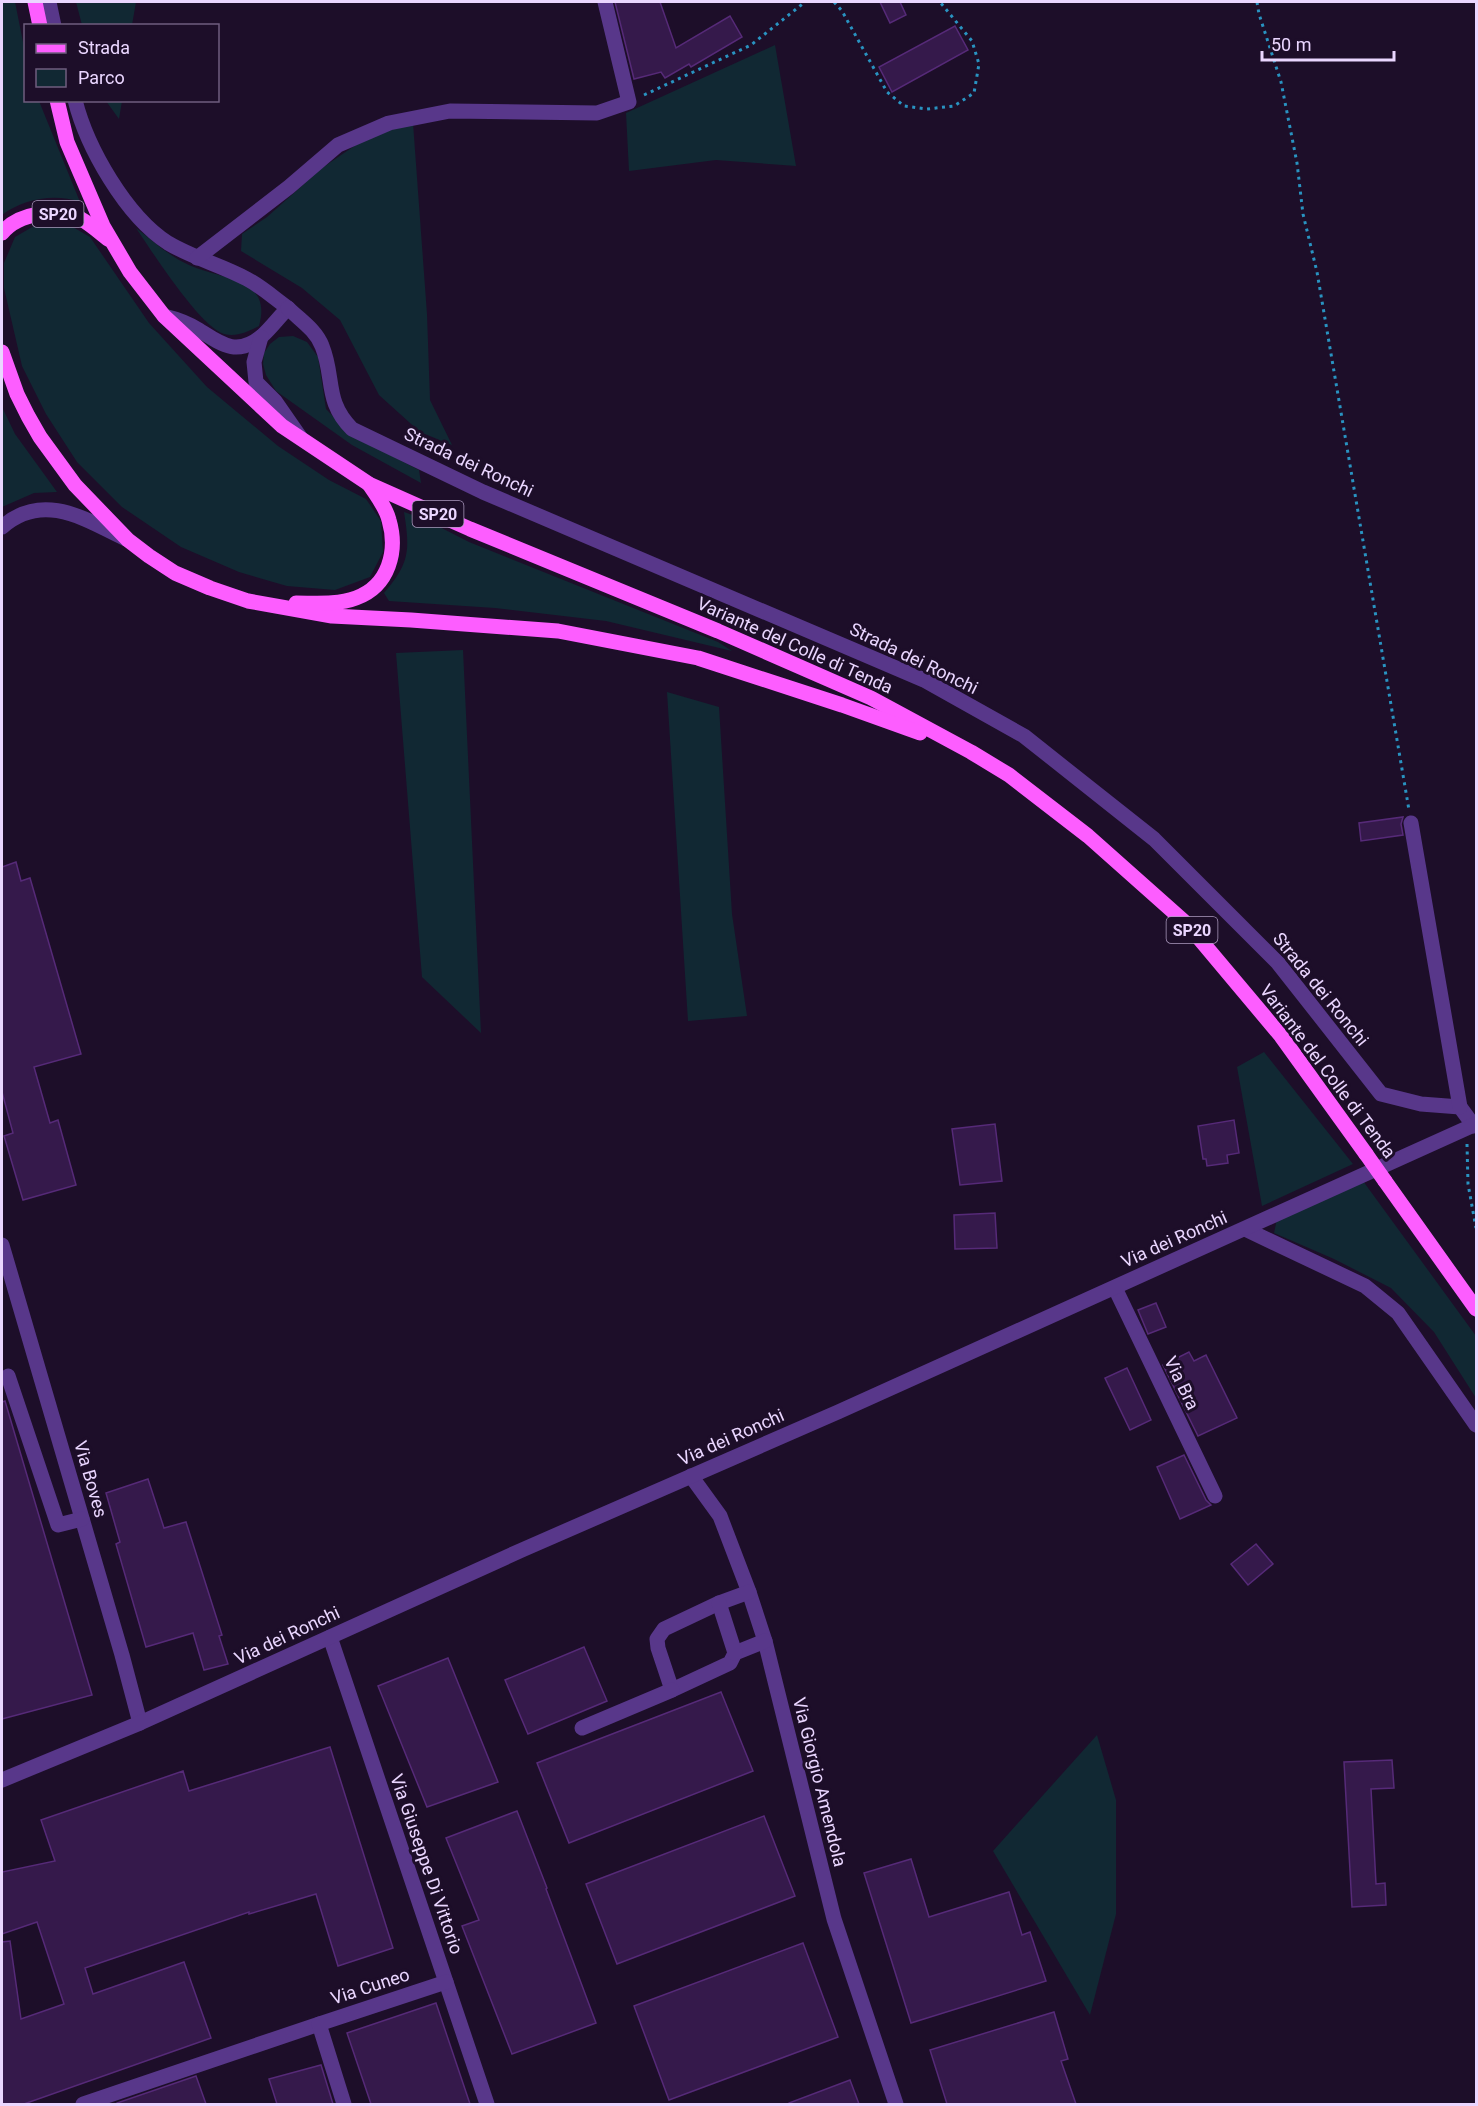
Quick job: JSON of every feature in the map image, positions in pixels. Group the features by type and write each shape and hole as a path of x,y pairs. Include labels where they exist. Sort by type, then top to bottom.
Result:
{"main road":[{"path":"35,2 40,24"},
{"name":"Variante del Colle di Tenda","path":"57,102 67,142 103,226 130,272 165,316 282,426 369,484 871,698 1009,775 1088,836 1187,924 1281,1036 1476,1309"},
{"name":"SP20","path":"2,233 18,220 32,216 59,214 80,219 112,243"},
{"name":"SP20","path":"2,352 17,394 40,437 75,486 128,540 175,573 210,588 248,601 332,616 558,631 698,658 842,705 971,752"},
{"name":"SP20","path":"248,601 331,603 356,598 371,591 383,578 390,564 393,539 387,513 369,484"}],"street":[{"path":"49,2 54,24"},
{"path":"197,258 289,187 338,145 389,123 450,111 597,113 629,102 606,2"},
{"name":"Strada dei Ronchi","path":"75,102 79,118 93,150 112,182 147,227 197,258 262,287 313,331 322,345 335,407 352,429 483,492 924,680 1024,736 1154,839 1278,963 1381,1094 1420,1104 1460,1107"},
{"path":"165,316 182,321 223,346 234,348 261,337 288,308"},
{"path":"261,337 254,362 256,382 275,401 301,439"},
{"path":"2,527 23,513 32,510 56,510 81,517 128,540"},
{"path":"1411,823 1460,1107 1475,1125"},
{"name":"Via dei Ronchi","path":"2,1780 140,1724 522,1550 1115,1288 1475,1125"},
{"path":"1245,1229 1365,1286 1398,1313 1476,1425"},
{"name":"Via Boves","path":"2,1245 140,1724"},
{"name":"Via Bra","path":"1115,1288 1215,1496"},
{"path":"8,1376 58,1525 82,1519"},
{"name":"Via Giorgio Amendola","path":"691,1476 720,1516 765,1641 834,1919 896,2104"},
{"path":"672,1690 658,1648 657,1639 664,1629 719,1603 749,1592"},
{"path":"719,1603 735,1653"},
{"name":"Via Giuseppe Di Vittorio","path":"330,1637 487,2104"},
{"path":"582,1728 730,1663 735,1653 765,1641"},
{"name":"Via Cuneo","path":"344,2104 319,2024 446,1982"},
{"path":"83,2104 319,2024"}],"path":[{"path":"629,102 751,45 805,2"},
{"path":"834,2 842,11 887,93 904,106 927,109 954,106 974,93 979,64 972,41 940,2"},
{"path":"1257,2 1281,82 1297,163 1303,214 1317,272 1411,823"},
{"path":"1475,1125 1467,1142 1468,1184 1476,1228"}],"green space":[{"path":"2,2 15,2 24,47 24,102 39,102 80,202 60,198 39,199 19,205 2,215"},
{"path":"76,2 136,2 132,24 82,24"},
{"path":"775,45 796,166 716,160 629,171 626,113"},
{"path":"107,102 122,102 119,119"},
{"path":"413,123 427,314 430,400 452,445 420,432 379,395 340,320 302,288 241,251 242,234 267,217 322,168 369,136"},
{"path":"50,222 66,223 90,237 149,323 207,387 278,446 329,480 366,499 381,521 383,552 370,577 335,590 287,586 239,572 181,547 122,507 77,462 46,414 22,366 4,288 4,263 15,237 34,226"},
{"path":"136,228 161,248 189,265 229,278 251,289 258,298 261,310 259,326 233,335 224,334 214,328 202,318 177,287"},
{"path":"293,336 307,342 318,357 326,409 350,434 419,470 421,483 352,445 276,391 266,375 263,364 264,353 279,337"},
{"path":"2,407 15,434 57,492 34,493 2,507"},
{"path":"404,512 424,519 469,542 718,642 732,651 606,621 495,608 389,601 384,593 399,573 406,556 407,536"},
{"path":"463,650 481,1033 422,977 396,653"},
{"path":"667,692 719,707 732,914 747,1016 688,1021"},
{"path":"1264,1052 1353,1164 1262,1206 1237,1067"},
{"path":"1363,1181 1476,1336 1476,1398 1434,1332 1391,1288 1334,1259 1274,1233 1277,1219"},
{"path":"1097,1735 1116,1800 1116,1914 1090,2015 993,1851"}],"building":[{"path":"615,2 660,2 676,48 730,16 742,37 691,67 689,64 665,78 661,72 634,79"},
{"path":"880,2 900,2 906,15 890,23"},
{"path":"955,26 968,50 892,92 879,67"},
{"path":"1403,817 1401,824 1403,835 1361,841 1359,823"},
{"path":"16,862 21,881 30,878 81,1054 34,1067 50,1123 58,1120 76,1185 23,1200 4,1136 13,1133 2,1092 2,867"},
{"path":"1234,1120 1239,1153 1227,1155 1228,1163 1207,1166 1206,1159 1203,1159 1198,1126"},
{"path":"995,1124 1002,1181 960,1185 952,1129"},
{"path":"995,1213 997,1248 955,1249 954,1215"},
{"path":"1156,1303 1166,1327 1148,1334 1138,1310"},
{"path":"1189,1352 1194,1361 1206,1355 1237,1418 1198,1436 1163,1365"},
{"path":"1127,1368 1151,1420 1130,1430 1105,1378"},
{"path":"5,1401 92,1695 2,1719 2,1402"},
{"path":"1184,1455 1206,1500 1211,1505 1180,1519 1157,1467"},
{"path":"148,1479 164,1528 186,1522 222,1635 219,1636 228,1664 204,1670 193,1633 146,1647 116,1544 120,1542 106,1493"},
{"path":"1256,1544 1273,1564 1248,1585 1231,1564"},
{"path":"584,1647 607,1701 528,1734 505,1680"},
{"path":"448,1658 498,1782 427,1807 378,1686"},
{"path":"721,1692 753,1771 569,1843 537,1763"},
{"path":"330,1747 393,1948 338,1966 316,1894 249,1914 249,1912 85,1968 93,1994 184,1962 211,2038 24,2104 2,2104 2,1942 10,1941 21,2019 64,2004 37,1922 2,1934 2,1872 55,1861 41,1820 183,1771 189,1791"},
{"path":"1392,1760 1394,1788 1371,1789 1376,1884 1385,1883 1386,1905 1352,1907 1344,1762"},
{"path":"517,1811 596,2023 512,2054 462,1926 479,1920 446,1838"},
{"path":"764,1816 795,1896 617,1964 586,1884"},
{"path":"911,1859 929,1917 1009,1892 1022,1935 1030,1932 1046,1981 911,2023 864,1873"},
{"path":"803,1943 838,2037 669,2100 634,2006"},
{"path":"436,2003 470,2104 371,2104 347,2033"},
{"path":"1054,2012 1068,2059 1061,2061 1076,2104 947,2104 930,2050"},
{"path":"321,2065 333,2104 277,2104 269,2079"},
{"path":"196,2076 206,2104 117,2104 117,2103"},
{"path":"850,2080 859,2104 789,2104 789,2103"}]}
